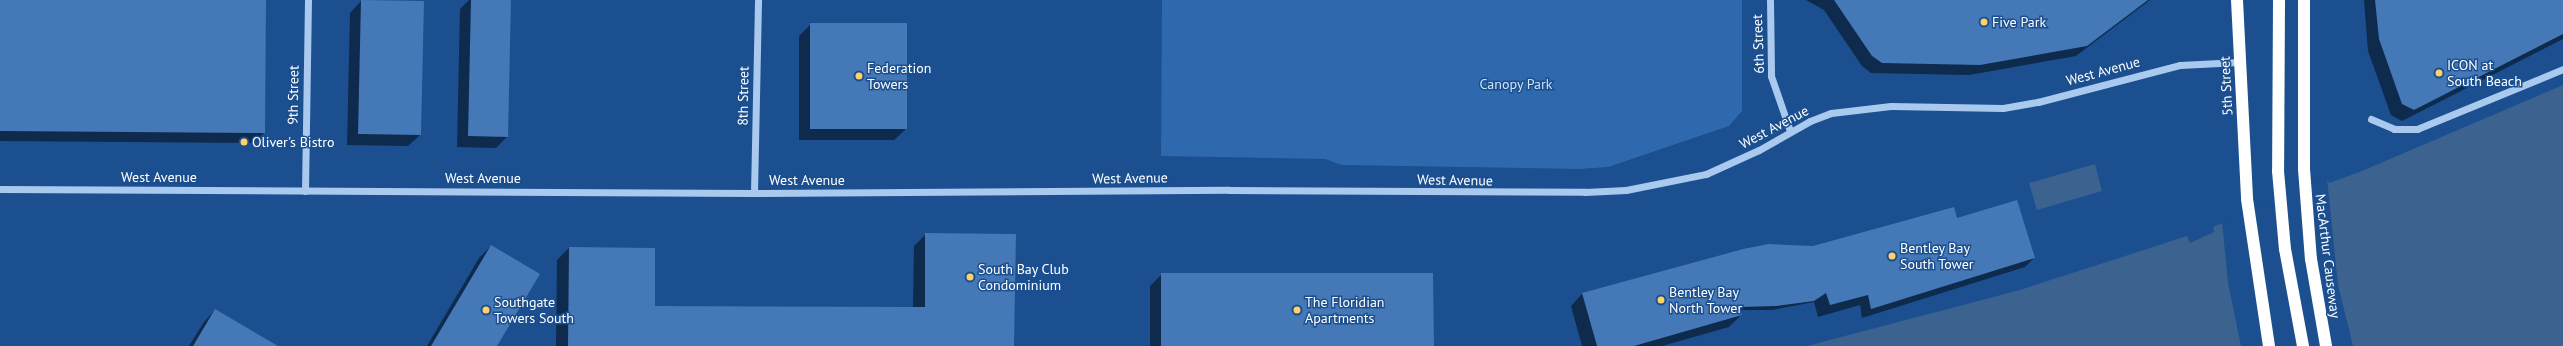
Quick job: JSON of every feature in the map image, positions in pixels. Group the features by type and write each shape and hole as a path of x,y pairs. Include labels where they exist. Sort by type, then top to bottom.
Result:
{"highway":[{"name":"5th Street","path":"2237,0 2245,171 2252,245 2268,346"},
{"path":"2279,0 2278,171 2285,249 2303,346"},
{"name":"MacArthur Causeway","path":"2304,0 2304,169 2311,259 2326,346"}],"street":[{"name":"9th Street","path":"305,191 308,0"},
{"name":"8th Street","path":"754,193 758,0"},
{"name":"6th Street","path":"1770,0 1771,76 1790,132"},
{"name":"West Avenue","path":"0,189 754,193 1258,190 1512,194 1626,190 1706,174 1759,150 1790,132 1824,116 1857,108 1892,106 2003,108 2038,102 2180,66 2239,62"},
{"path":"2371,119 2394,128 2417,129 2563,69"}],"green space":[{"name":"Canopy Park","path":"1162,0 1742,0 1742,111 1729,126 1608,167 1579,169 1342,165 1325,159 1161,156"}],"shaded area":[{"path":"2563,85 2563,346 1807,346 2020,290 2187,236 2190,243 2214,232 2213,227 2328,180 2329,183 2362,171"},
{"path":"2095,164 2102,191 2037,210 2029,183"}],"pier":[{"path":"2327,178 2338,285 2353,346 2241,346 2228,283 2222,221"}],"building":[{"path":"0,0 266,0 265,133 0,131"},
{"path":"361,0 424,1 421,135 358,134"},
{"path":"471,0 511,0 508,137 468,136"},
{"name":"Five Park","path":"1834,0 2148,0 2087,46 1980,65 1882,63 1872,56"},
{"name":"ICON at South Beach","path":"2375,0 2563,0 2563,34 2414,110 2402,104 2379,39"},
{"name":"Federation Towers","path":"810,23 907,23 907,129 810,129"},
{"path":"2017,200 2035,258 1871,309 1868,295 1830,305 1826,293 1814,301 1776,306 1740,307 1742,315 1634,346 1597,346 1582,293 1743,249 1769,244 1813,246 1954,207 1957,218"},
{"name":"South Bay Club Condominium","path":"925,233 1016,234 1014,346 568,346 569,247 655,248 655,306 925,307"},
{"name":"Southgate Towers South","path":"491,245 540,274 497,346 431,346"},
{"name":"The Floridian Apartments","path":"1161,273 1433,273 1434,346 1161,346"},
{"path":"215,309 278,346 193,346"}],"place":[{"name":"Five Park","path":"1984,22"},
{"name":"ICON at South Beach","path":"2439,73"},
{"name":"Federation Towers","path":"859,76"},
{"name":"Oliver's Bistro","path":"244,142"},
{"name":"Bentley Bay South Tower","path":"1892,256"},
{"name":"South Bay Club Condominium","path":"970,277"},
{"name":"Bentley Bay North Tower","path":"1661,300"},
{"name":"Southgate Towers South","path":"486,310"},
{"name":"The Floridian Apartments","path":"1297,310"}]}
